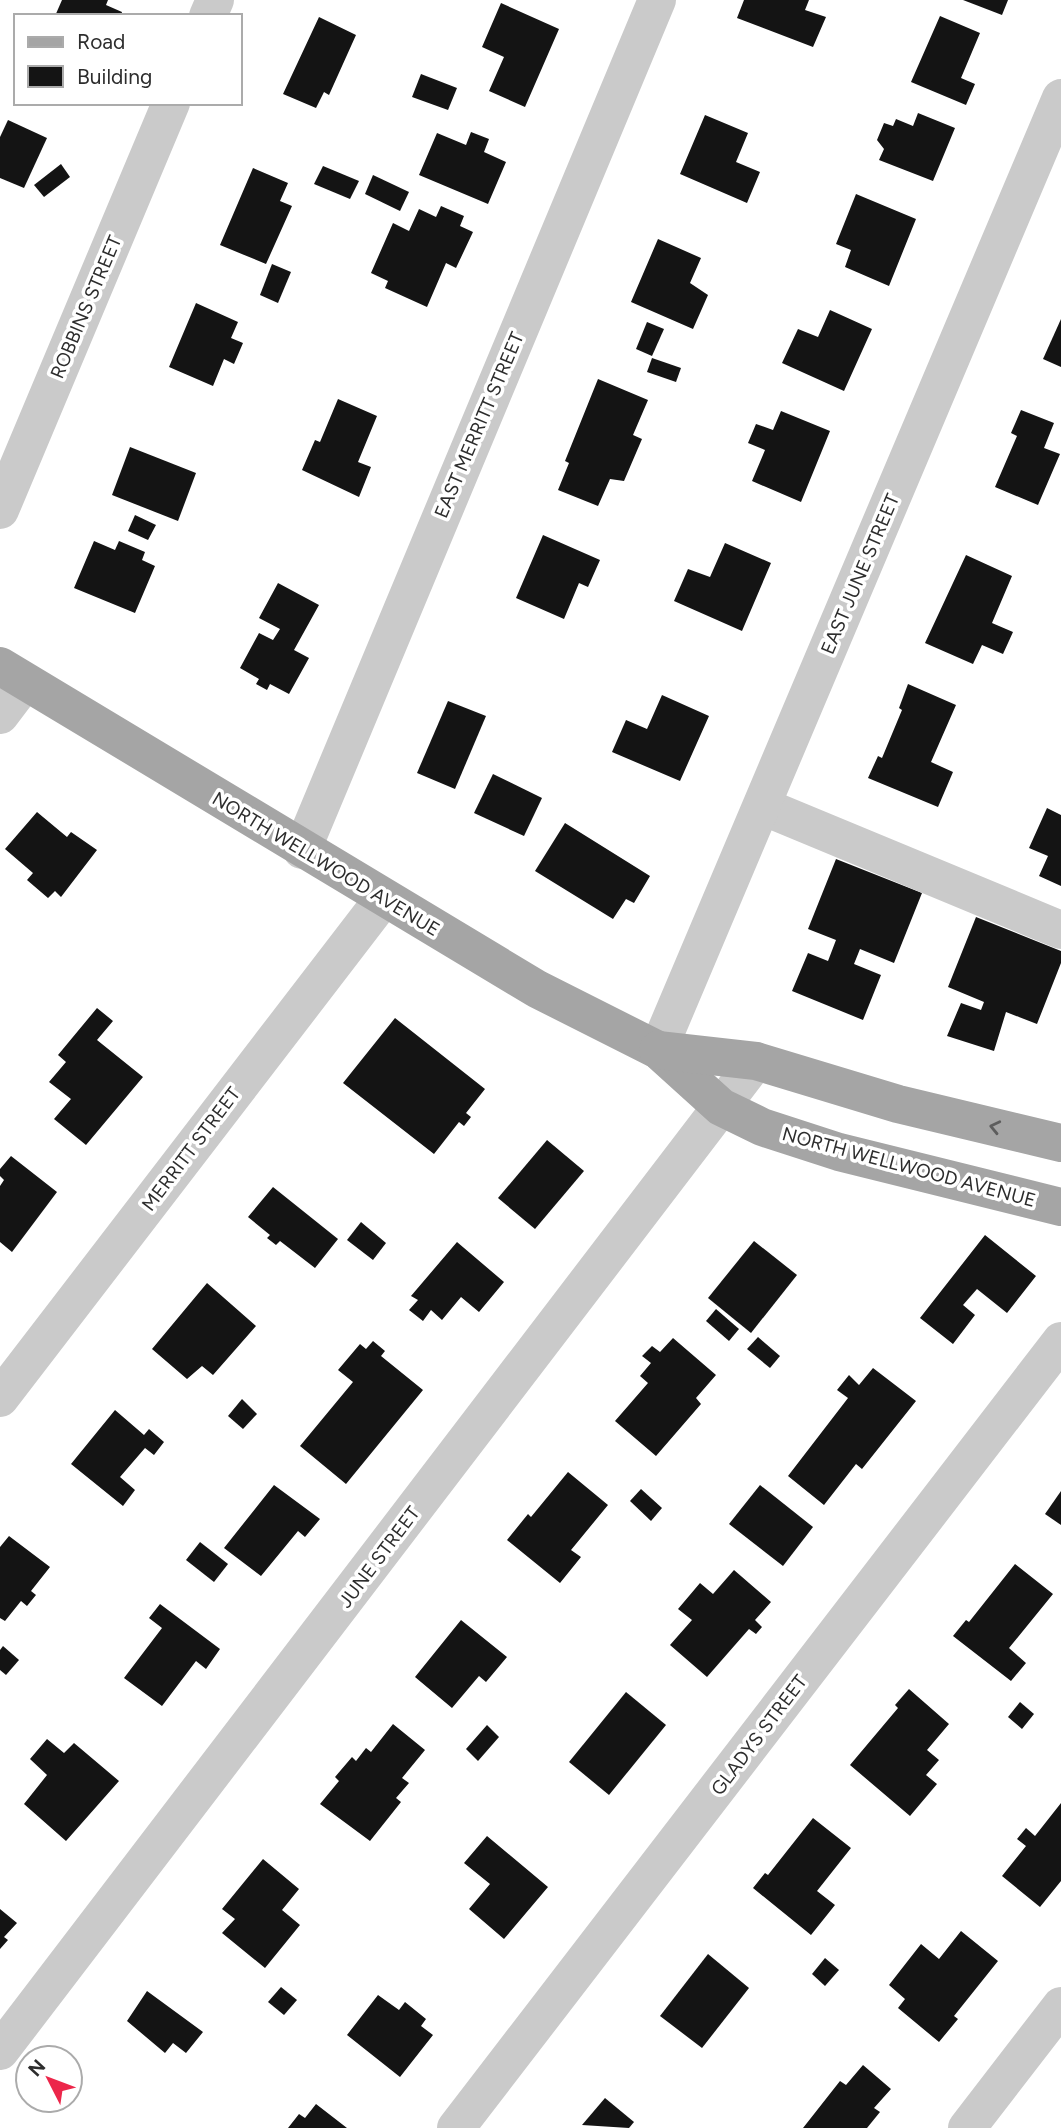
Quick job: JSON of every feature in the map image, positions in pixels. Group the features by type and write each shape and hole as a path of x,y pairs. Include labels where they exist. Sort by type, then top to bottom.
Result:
{"main road":[{"name":"NORTH WELLWOOD AVENUE","path":"13,674 383,899 537,989 658,1051 721,1107 762,1127 839,1152 1061,1207"},
{"name":"NORTH WELLWOOD AVENUE","path":"658,1051 756,1061 898,1104 1061,1143"}],"street":[{"name":"EAST MERRITT STREET","path":"302,850 657,0"},
{"name":"EAST JUNE STREET","path":"658,1051 1061,98"},
{"name":"ROBBINS STREET","path":"0,510 170,105"},
{"path":"0,715 13,674"},
{"path":"762,806 1061,930"},
{"name":"MERRITT STREET","path":"0,1398 383,899"},
{"name":"JUNE STREET","path":"0,2051 756,1061"},
{"name":"GLADYS STREET","path":"456,2128 1061,1341"},
{"path":"967,2128 1061,2006"}],"building":[{"path":"62,0 108,0 106,5 122,12 122,14 56,14"},
{"path":"744,0 809,0 805,10 826,17 813,47 737,18"},
{"path":"963,0 1008,0 1002,15"},
{"path":"501,3 559,29 525,107 489,91 504,57 482,47"},
{"path":"940,16 980,33 961,78 975,84 966,105 911,82"},
{"path":"319,17 356,35 329,95 324,92 316,108 283,94"},
{"path":"421,74 457,88 448,110 412,97"},
{"path":"918,113 955,128 933,181 879,160 884,149 877,140 884,123 893,126 896,119 913,126"},
{"path":"705,115 748,133 736,162 760,172 747,203 680,174"},
{"path":"8,120 47,138 24,188 0,178 0,137"},
{"path":"471,132 489,139 484,152 506,162 488,204 419,175 437,133 466,145"},
{"path":"61,164 70,177 44,197 34,185"},
{"path":"323,166 359,181 350,199 314,184"},
{"path":"253,168 288,183 280,201 292,206 266,264 220,245"},
{"path":"373,175 409,192 400,211 365,194"},
{"path":"856,194 916,219 889,286 845,267 851,250 836,244"},
{"path":"441,206 464,216 460,226 473,232 456,268 446,263 427,307 385,288 388,281 371,273 393,223 409,231 419,209 436,217"},
{"path":"658,239 701,258 690,283 708,295 693,329 631,302"},
{"path":"272,264 291,272 278,303 260,295"},
{"path":"196,303 238,322 231,338 243,343 234,364 224,359 213,386 169,367"},
{"path":"830,310 872,329 844,391 782,363 798,329 818,337"},
{"path":"1061,319 1061,367 1043,359"},
{"path":"647,322 664,329 652,356 636,349"},
{"path":"652,358 681,368 676,382 647,372"},
{"path":"598,379 648,400 633,435 642,439 624,481 610,479 598,506 558,490 569,463 565,461"},
{"path":"338,399 377,416 358,462 371,467 359,497 302,470 315,440 320,442"},
{"path":"1021,410 1054,423 1044,448 1060,454 1038,505 995,487 1017,436 1011,433"},
{"path":"781,411 830,431 801,502 752,481 765,450 748,443 756,424 773,430"},
{"path":"130,447 196,473 178,521 112,495"},
{"path":"135,515 156,525 148,540 128,531"},
{"path":"543,535 600,560 588,587 579,583 564,619 516,598"},
{"path":"94,541 115,550 119,541 145,552 142,560 155,566 135,613 74,588"},
{"path":"725,543 771,563 742,631 674,601 688,569 710,577"},
{"path":"966,555 1012,576 992,623 1013,632 1003,654 982,645 973,664 925,643"},
{"path":"278,583 319,605 294,650 309,658 289,694 270,684 267,690 256,684 259,679 240,668 259,633 273,640 280,629 259,618"},
{"path":"908,684 956,705 931,762 953,772 938,807 868,778 878,756 882,758 902,710 899,708"},
{"path":"662,695 709,716 680,781 612,752 626,720 647,729"},
{"path":"448,701 486,716 455,789 417,773"},
{"path":"493,774 542,798 524,836 474,813"},
{"path":"1047,808 1061,815 1061,886 1039,876 1048,856 1029,848"},
{"path":"37,812 67,837 71,832 97,850 61,897 55,891 48,898 27,880 33,873 5,849"},
{"path":"565,823 650,876 634,903 626,899 613,919 535,871"},
{"path":"836,859 922,893 894,963 860,949 854,964 881,975 863,1020 792,991 808,953 828,961 836,940 808,929"},
{"path":"976,917 1061,951 1061,963 1037,1024 1006,1012 994,1051 947,1036 961,1003 981,1010 984,1002 948,987"},
{"path":"97,1008 113,1021 97,1040 143,1077 86,1145 54,1119 71,1099 49,1082 66,1062 58,1055"},
{"path":"395,1018 485,1089 466,1113 471,1117 464,1126 459,1122 434,1154 343,1083"},
{"path":"547,1140 584,1171 535,1229 498,1198"},
{"path":"11,1156 57,1192 12,1252 0,1242 0,1186 4,1180 0,1176 0,1169"},
{"path":"273,1187 338,1239 315,1268 280,1241 276,1245 267,1238 270,1235 248,1217"},
{"path":"361,1222 386,1243 373,1260 347,1240"},
{"path":"985,1235 1036,1276 1007,1313 977,1289 963,1305 975,1315 953,1344 920,1318"},
{"path":"754,1241 797,1275 751,1333 708,1298"},
{"path":"457,1242 504,1282 479,1312 461,1297 442,1320 431,1310 423,1321 409,1310 418,1300 411,1296"},
{"path":"207,1283 256,1326 213,1375 202,1366 187,1379 152,1349"},
{"path":"716,1309 739,1329 729,1341 706,1321"},
{"path":"758,1337 780,1356 770,1368 747,1349"},
{"path":"673,1338 716,1375 696,1398 701,1404 656,1456 615,1421 648,1383 640,1376 651,1363 642,1356 652,1346 660,1352"},
{"path":"373,1341 385,1351 381,1356 423,1390 346,1484 300,1446 353,1382 338,1370 360,1344 366,1349"},
{"path":"873,1368 916,1401 862,1469 856,1464 824,1505 788,1476 848,1398 837,1390 849,1375 859,1385"},
{"path":"242,1399 257,1414 243,1429 228,1416"},
{"path":"115,1410 144,1435 149,1429 164,1442 154,1455 145,1448 120,1477 135,1490 123,1506 71,1464"},
{"path":"568,1472 608,1505 571,1550 581,1557 560,1583 507,1540 528,1514 531,1517"},
{"path":"274,1485 320,1519 305,1537 298,1531 261,1576 224,1548"},
{"path":"760,1485 813,1527 783,1566 729,1524"},
{"path":"641,1489 662,1508 651,1521 630,1501"},
{"path":"1061,1491 1061,1525 1045,1514"},
{"path":"9,1536 50,1567 31,1591 36,1595 27,1606 21,1601 5,1621 0,1618 0,1547"},
{"path":"200,1542 228,1564 214,1582 186,1560"},
{"path":"1015,1564 1053,1594 1009,1648 1026,1663 1011,1681 953,1636 966,1620 969,1622"},
{"path":"734,1570 771,1602 755,1620 762,1627 756,1634 749,1629 707,1677 670,1645 692,1620 678,1609 700,1583 713,1594"},
{"path":"160,1604 220,1649 206,1669 196,1661 162,1706 124,1678 162,1628 149,1618"},
{"path":"461,1620 507,1657 486,1682 479,1676 452,1708 415,1677"},
{"path":"3,1646 19,1660 6,1675 0,1670 0,1650"},
{"path":"909,1689 949,1724 927,1750 939,1760 926,1775 937,1784 910,1816 850,1765 898,1708 895,1705"},
{"path":"626,1692 666,1725 609,1795 569,1762"},
{"path":"1020,1702 1034,1714 1022,1729 1008,1717"},
{"path":"393,1724 425,1750 402,1778 409,1783 396,1798 401,1802 370,1841 320,1804 339,1781 335,1777 352,1757 356,1761 366,1748 371,1752"},
{"path":"487,1725 499,1737 478,1761 466,1749"},
{"path":"47,1739 64,1753 74,1743 119,1781 66,1841 24,1804 47,1775 30,1759"},
{"path":"1061,1803 1061,1881 1040,1907 1002,1876 1026,1846 1017,1839 1026,1828 1035,1836"},
{"path":"813,1818 851,1848 817,1891 835,1905 811,1935 753,1888 765,1873 768,1875"},
{"path":"487,1836 548,1887 504,1939 469,1909 490,1884 464,1863"},
{"path":"263,1859 299,1889 282,1910 300,1925 265,1968 222,1933 235,1919 222,1909"},
{"path":"0,1909 17,1923 4,1937 8,1940 0,1949"},
{"path":"961,1931 998,1961 954,2016 958,2019 939,2042 898,2008 905,1999 889,1985 921,1944 939,1959"},
{"path":"708,1954 749,1988 702,2048 660,2016"},
{"path":"825,1958 839,1970 825,1986 812,1974"},
{"path":"281,1987 297,2000 284,2015 268,2002"},
{"path":"147,1991 203,2032 186,2053 173,2043 165,2053 127,2021"},
{"path":"378,1995 399,2010 405,2002 426,2019 421,2026 433,2035 400,2077 347,2035"},
{"path":"863,2065 891,2089 874,2108 880,2112 867,2128 803,2128 840,2081 846,2085"},
{"path":"605,2098 634,2122 629,2128 582,2125"},
{"path":"316,2104 347,2128 288,2128 299,2114 305,2118"}]}
